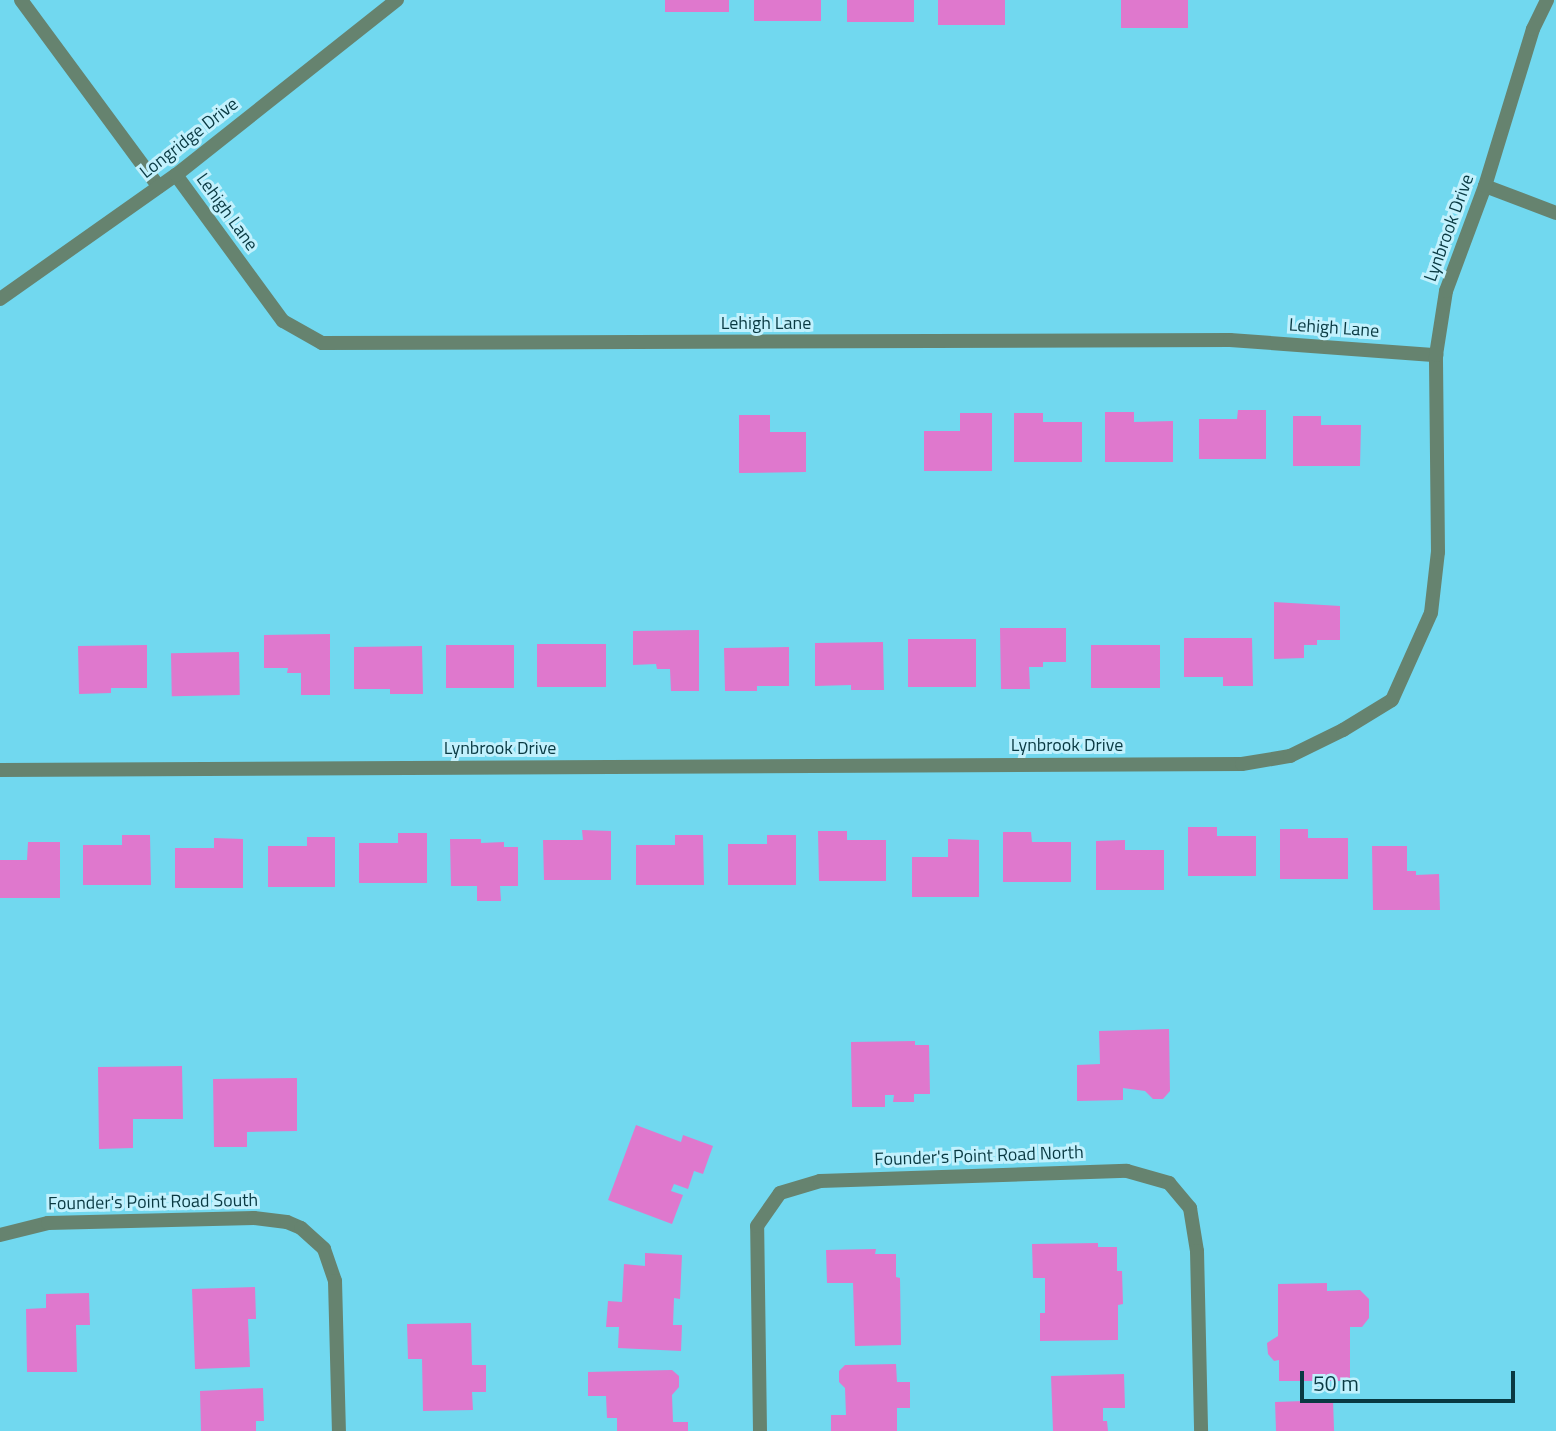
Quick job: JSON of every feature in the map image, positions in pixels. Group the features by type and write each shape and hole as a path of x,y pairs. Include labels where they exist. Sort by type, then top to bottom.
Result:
{"street":[{"path":"21,0 159,187"},
{"name":"Longridge Drive","path":"0,299 176,175 397,0"},
{"name":"Lynbrook Drive","path":"0,770 1242,764 1290,755 1343,730 1392,700 1431,613 1438,552 1436,355 1446,291 1485,186 1533,29 1547,0"},
{"name":"Lehigh Lane","path":"176,175 283,321 323,343 1230,340 1436,355"},
{"path":"1485,186 1556,213"},
{"name":"Founder's Point Road North","path":"760,1431 757,1226 780,1194 820,1181 1127,1171 1170,1184 1190,1208 1197,1251 1201,1431"},
{"name":"Founder's Point Road South","path":"0,1235 48,1223 254,1218 288,1222 301,1228 324,1249 335,1280 339,1431"}],"building":[{"path":"665,0 729,0 729,12 665,12"},
{"path":"754,0 821,0 821,21 754,21"},
{"path":"847,0 914,0 914,22 847,22"},
{"path":"938,0 1005,0 1005,25 938,25"},
{"path":"1121,0 1188,0 1188,28 1121,28"},
{"path":"1238,410 1266,410 1266,459 1199,459 1199,419 1237,419"},
{"path":"1105,412 1134,412 1134,422 1173,421 1173,462 1105,462"},
{"path":"960,413 992,413 992,471 924,471 924,431 960,431"},
{"path":"1014,413 1043,413 1043,422 1082,422 1082,462 1014,462"},
{"path":"739,415 770,415 770,432 806,432 806,472 739,473"},
{"path":"1293,416 1321,416 1321,425 1361,425 1360,466 1293,466"},
{"path":"1274,602 1340,606 1340,640 1317,640 1317,645 1304,645 1304,658 1274,659"},
{"path":"1000,628 1066,628 1066,662 1043,662 1043,667 1029,667 1030,689 1001,689"},
{"path":"699,630 699,691 671,691 670,669 657,669 656,664 633,665 633,631"},
{"path":"330,634 330,695 301,695 301,673 287,673 288,668 264,668 264,635"},
{"path":"1184,638 1252,638 1253,686 1223,686 1223,677 1184,677"},
{"path":"908,639 976,639 976,687 908,687"},
{"path":"883,642 884,690 851,690 851,685 815,686 815,643"},
{"path":"537,644 606,644 606,687 537,687"},
{"path":"147,645 147,688 111,688 111,693 79,694 78,646"},
{"path":"446,645 514,645 514,688 446,688"},
{"path":"1091,645 1160,645 1160,688 1091,688"},
{"path":"422,646 423,694 390,694 390,689 354,689 354,647"},
{"path":"789,647 789,686 757,686 757,691 725,691 724,648"},
{"path":"239,652 240,695 172,696 171,653"},
{"path":"1188,827 1217,827 1217,836 1256,836 1256,876 1188,876"},
{"path":"1280,829 1308,829 1308,838 1348,838 1348,879 1280,879"},
{"path":"582,830 611,831 611,880 544,880 543,840 583,840"},
{"path":"818,831 847,831 847,840 886,840 886,881 819,881"},
{"path":"1003,832 1031,832 1032,842 1071,842 1071,882 1003,882"},
{"path":"398,833 427,833 427,883 359,883 359,843 398,843"},
{"path":"122,835 150,835 151,885 83,885 83,845 122,845"},
{"path":"675,835 703,835 704,885 636,885 636,845 675,845"},
{"path":"767,835 796,835 796,885 728,885 728,844 767,844"},
{"path":"307,837 335,837 335,887 268,887 268,846 307,846"},
{"path":"214,838 243,839 243,888 175,888 175,848 214,848"},
{"path":"450,839 481,839 481,843 504,842 504,847 518,847 518,886 500,886 501,901 477,901 477,886 451,886"},
{"path":"948,839 979,840 979,897 912,897 912,857 948,857"},
{"path":"1125,840 1125,850 1164,850 1164,890 1096,890 1096,841"},
{"path":"28,842 60,842 60,898 0,898 0,860 27,860"},
{"path":"1372,846 1407,846 1407,871 1416,871 1416,875 1439,874 1440,910 1373,910"},
{"path":"1169,1029 1170,1091 1163,1099 1153,1099 1145,1091 1123,1088 1123,1100 1077,1101 1077,1065 1100,1064 1099,1031"},
{"path":"915,1041 915,1045 929,1045 930,1094 914,1094 914,1102 893,1102 894,1095 885,1095 885,1107 852,1107 851,1042"},
{"path":"182,1066 183,1119 133,1119 133,1148 99,1149 98,1067"},
{"path":"297,1078 297,1131 247,1132 247,1147 214,1147 213,1079"},
{"path":"636,1125 681,1142 683,1135 713,1146 703,1174 694,1171 688,1189 674,1184 671,1191 683,1195 672,1224 608,1200"},
{"path":"1098,1243 1098,1247 1117,1247 1117,1271 1122,1271 1123,1304 1118,1305 1118,1340 1040,1341 1040,1313 1045,1313 1045,1278 1033,1278 1032,1244"},
{"path":"876,1249 875,1254 896,1254 896,1277 900,1278 901,1345 855,1346 853,1283 827,1283 826,1250"},
{"path":"645,1253 682,1255 680,1299 674,1298 673,1325 682,1325 681,1351 618,1348 619,1327 606,1327 608,1301 622,1302 624,1264 645,1266"},
{"path":"1327,1283 1327,1291 1360,1290 1369,1299 1369,1318 1362,1327 1350,1327 1350,1381 1279,1381 1279,1360 1274,1361 1268,1354 1267,1343 1278,1336 1278,1284"},
{"path":"255,1287 256,1319 248,1319 250,1367 195,1369 192,1289"},
{"path":"89,1293 90,1325 76,1325 77,1372 27,1372 26,1309 46,1308 46,1294"},
{"path":"471,1323 472,1365 486,1365 486,1392 472,1392 473,1410 423,1411 422,1359 408,1359 407,1324"},
{"path":"896,1364 897,1382 910,1382 910,1408 897,1408 897,1431 831,1431 831,1415 846,1415 845,1388 839,1382 839,1371 845,1365"},
{"path":"672,1370 679,1376 679,1387 672,1395 673,1422 688,1422 688,1431 617,1431 617,1418 607,1418 606,1396 588,1396 588,1372"},
{"path":"1124,1374 1125,1408 1103,1408 1103,1421 1107,1421 1108,1431 1053,1431 1051,1376"},
{"path":"263,1388 264,1421 256,1421 256,1431 201,1431 200,1391"},
{"path":"1333,1400 1334,1431 1276,1431 1275,1402"}]}
